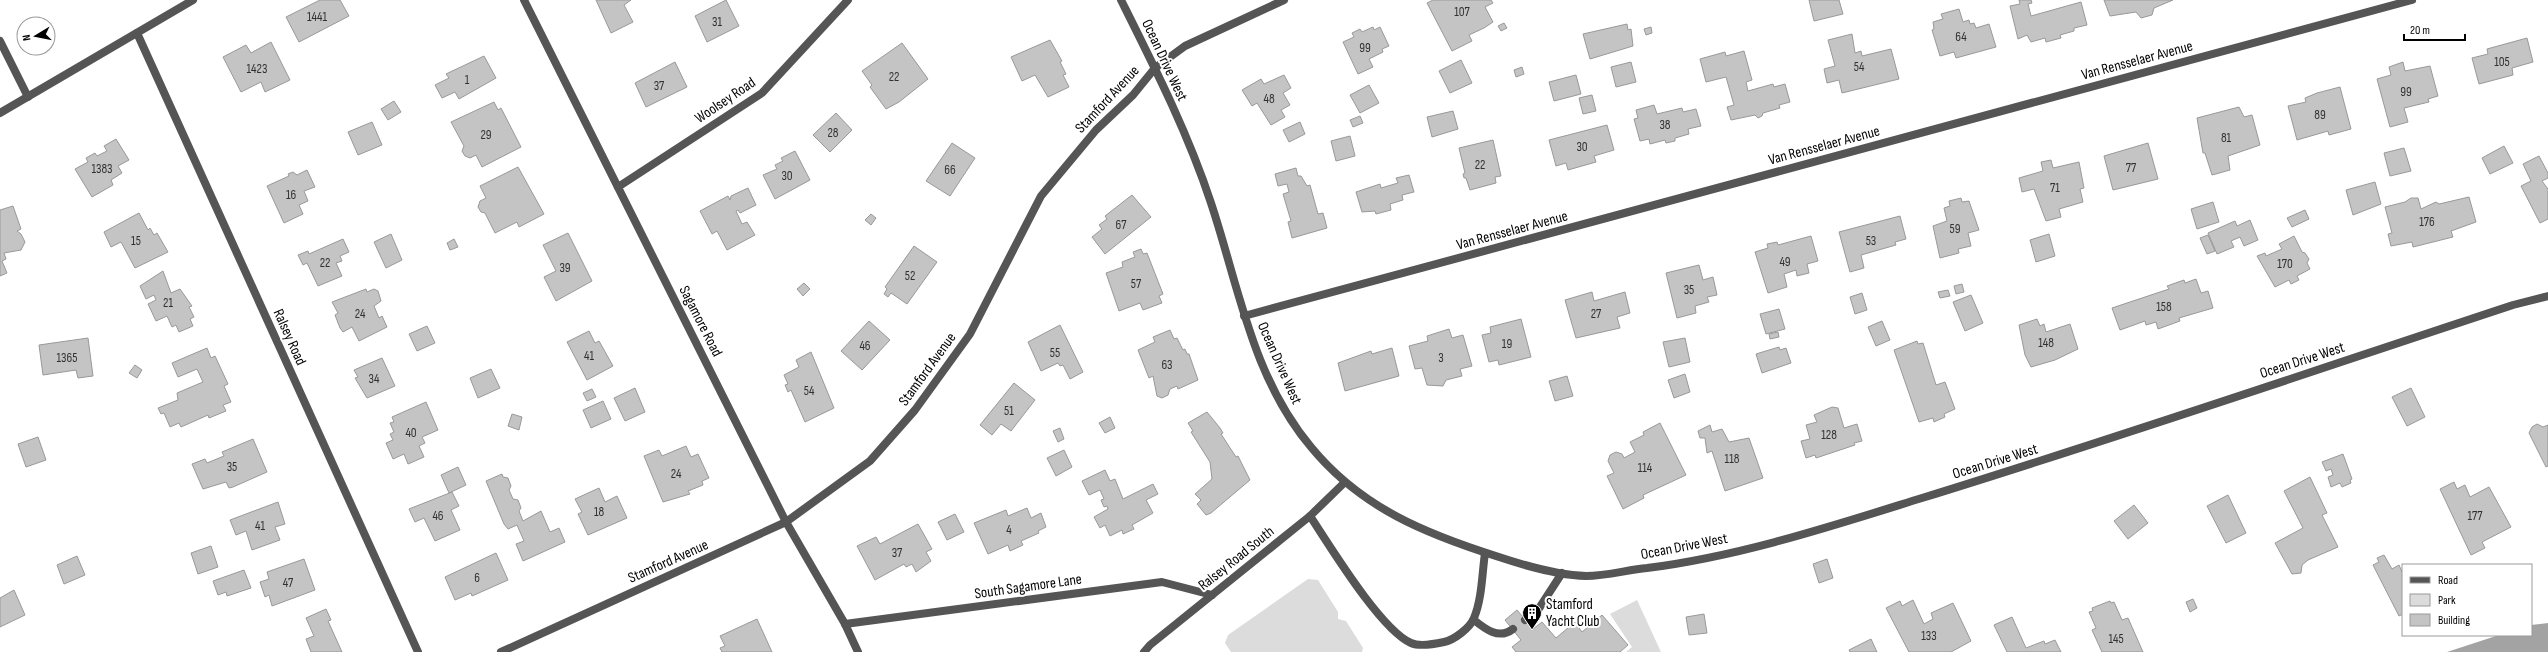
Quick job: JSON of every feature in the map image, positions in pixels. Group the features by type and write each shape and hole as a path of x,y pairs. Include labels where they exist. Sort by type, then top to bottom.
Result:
{"street":[{"path":"0,113 193,0"},
{"name":"Sagamore Road","path":"524,0 786,522 845,624 858,652"},
{"name":"Woolsey Road","path":"618,187 762,93 848,0"},
{"name":"Ocean Drive West","path":"1121,0 1155,68 1210,198 1244,316 1265,373 1285,412 1310,446 1344,483 1376,505 1409,523 1463,547 1524,565 1562,573 1587,576 1687,563 1832,526 2034,463 2513,305 2548,296"},
{"name":"Stamford Avenue","path":"501,652 786,522 870,461 916,410 970,334 1041,196 1096,130 1133,95 1155,68 1184,46 1284,0"},
{"name":"Van Rensselaer Avenue","path":"1244,316 2412,0"},
{"name":"Ralsey Road","path":"137,33 418,652"},
{"path":"0,41 28,97"},
{"name":"Ralsey Road South","path":"1144,652 1150,645 1310,516 1344,483"},
{"path":"1310,516 1347,573 1377,611 1398,633 1412,644 1434,644 1453,640 1474,620 1485,553"},
{"path":"1525,620 1541,606 1562,573"},
{"name":"South Sagamore Lane","path":"845,624 1162,582 1212,595"},
{"path":"1474,620 1498,634 1508,633 1513,629"}],"green space":[{"path":"1308,579 1318,580 1338,612 1338,619 1346,621 1363,648 1362,652 1231,652 1225,643 1228,635"},
{"path":"1637,600 1661,652 1626,652 1632,647 1610,614"}],"shaded area":[{"path":"2548,623 2548,652 2447,652 2496,636 2532,636 2532,625"}],"building":[{"path":"320,0 340,0 349,16 299,42 286,17"},
{"path":"596,0 631,0 624,5 633,22 611,33"},
{"path":"726,0 739,26 707,42 695,16"},
{"path":"1433,0 1491,0 1493,3 1485,7 1493,22 1469,35 1472,41 1452,51 1427,3"},
{"path":"1809,0 1839,0 1843,14 1814,21"},
{"path":"2019,0 2031,0 2032,3 2028,4 2031,16 2081,2 2087,25 2074,28 2074,31 2060,35 2061,38 2046,42 2045,38 2031,42 2027,35 2018,39 2010,6 2020,4"},
{"path":"2104,0 2173,0 2154,8 2152,15 2141,18 2136,12 2110,16"},
{"path":"1959,9 1963,22 1969,20 1970,24 1974,23 1976,28 1989,24 1996,47 1956,58 1954,52 1940,56 1932,30 1934,29 1933,22 1943,19 1941,14"},
{"path":"1504,23 1507,28 1501,31 1498,26"},
{"path":"1627,24 1628,30 1631,29 1633,46 1590,59 1583,34"},
{"path":"1373,27 1374,30 1380,27 1389,46 1382,49 1383,52 1369,59 1373,67 1358,74 1343,42 1354,37 1352,33 1360,29 1362,32"},
{"path":"1651,27 1652,33 1646,35 1644,29"},
{"path":"1852,34 1855,53 1861,51 1862,56 1891,49 1899,79 1842,93 1839,80 1827,83 1824,69 1835,66 1828,40"},
{"path":"2527,38 2533,62 2512,68 2513,75 2479,84 2472,58 2488,54 2487,49"},
{"path":"1050,40 1062,61 1060,62 1066,74 1063,75 1069,87 1048,97 1035,75 1022,81 1011,57"},
{"path":"271,42 290,80 265,92 261,82 241,92 223,57 246,45 251,53"},
{"path":"902,43 928,79 899,102 886,109 870,87 872,85 862,71"},
{"path":"1744,51 1752,80 1746,82 1748,91 1773,84 1774,87 1785,84 1790,102 1779,105 1780,108 1763,113 1762,116 1758,118 1755,115 1731,120 1727,107 1734,105 1726,77 1706,82 1700,59 1725,52 1726,56"},
{"path":"484,56 496,78 459,99 455,92 442,98 435,85 449,78 446,74"},
{"path":"1461,60 1472,83 1450,93 1439,71"},
{"path":"675,62 687,87 646,107 635,83"},
{"path":"1631,62 1636,82 1616,87 1611,67"},
{"path":"2403,62 2405,71 2430,66 2438,96 2428,99 2429,102 2404,108 2408,122 2390,127 2377,79 2391,75 2389,67"},
{"path":"1522,67 1524,74 1516,77 1514,70"},
{"path":"1284,75 1291,88 1283,93 1290,105 1281,110 1285,117 1271,125 1257,103 1252,106 1242,90 1261,79 1264,84"},
{"path":"1576,75 1581,94 1554,101 1549,82"},
{"path":"1369,85 1379,103 1360,113 1350,95"},
{"path":"2340,87 2351,129 2329,135 2328,131 2297,140 2288,106 2306,102 2305,98"},
{"path":"1592,95 1596,111 1583,114 1579,98"},
{"path":"394,101 401,112 388,120 381,109"},
{"path":"494,102 498,110 501,108 521,147 482,167 476,155 470,158 465,156 462,151 464,146 451,122"},
{"path":"1654,105 1657,114 1682,108 1683,112 1696,109 1701,126 1688,129 1689,134 1675,138 1675,141 1666,143 1665,140 1650,144 1649,139 1640,141 1634,119 1638,118 1636,110"},
{"path":"2239,107 2244,117 2252,115 2260,145 2228,156 2230,170 2212,175 2205,153 2203,153 2197,118"},
{"path":"1453,111 1458,129 1432,137 1427,117"},
{"path":"836,113 852,130 830,152 813,135"},
{"path":"1360,116 1363,123 1353,127 1350,120"},
{"path":"372,122 382,145 358,155 348,132"},
{"path":"1300,122 1305,134 1289,142 1283,130"},
{"path":"1607,125 1614,150 1594,156 1596,162 1568,170 1566,163 1556,166 1549,140"},
{"path":"1350,136 1355,156 1336,161 1331,141"},
{"path":"116,139 129,160 118,166 122,173 111,180 113,185 92,197 75,169 88,162 86,158 95,153 97,156 107,151 104,146"},
{"path":"1493,140 1501,176 1495,177 1496,183 1470,190 1466,178 1464,178 1463,174 1465,173 1459,148"},
{"path":"952,143 975,158 950,196 926,181"},
{"path":"2148,143 2158,179 2113,190 2104,156"},
{"path":"2504,146 2513,163 2490,174 2482,158"},
{"path":"2404,148 2411,171 2390,176 2384,153"},
{"path":"795,151 810,180 775,199 763,175 777,169 775,165 783,161 781,158"},
{"path":"2539,156 2548,173 2548,178 2542,181 2548,189 2548,219 2540,223 2521,186 2531,181 2523,164"},
{"path":"2051,160 2053,168 2079,162 2084,188 2080,189 2083,202 2059,209 2061,217 2046,221 2034,189 2022,192 2019,178 2043,171 2041,162"},
{"path":"518,167 544,214 519,227 517,222 495,233 485,213 481,212 478,207 480,201 486,198 480,186"},
{"path":"1296,168 1298,176 1301,176 1307,186 1310,185 1318,214 1323,213 1327,228 1292,238 1288,222 1291,221 1283,194 1289,192 1287,184 1278,186 1275,174"},
{"path":"307,170 315,187 304,191 308,201 299,205 303,214 284,223 267,186 289,176 288,174 293,172 297,175"},
{"path":"1409,175 1414,192 1402,195 1403,200 1390,204 1391,210 1376,214 1375,211 1362,212 1356,192 1380,184 1381,188 1398,183 1396,178"},
{"path":"2375,182 2381,204 2353,215 2346,190"},
{"path":"748,188 756,205 740,213 738,210 736,211 742,224 747,222 755,235 727,250 717,231 712,234 700,211 728,196 730,200 731,196"},
{"path":"1132,195 1151,217 1105,254 1092,237 1102,229 1099,225 1107,219 1105,216"},
{"path":"2469,197 2476,222 2451,231 2453,237 2413,247 2412,242 2391,246 2388,234 2392,233 2385,207 2405,202 2411,198 2418,198 2421,209 2436,202 2439,204"},
{"path":"1961,198 1962,202 1969,201 1979,230 1968,233 1971,246 1958,249 1959,253 1940,258 1933,226 1947,221 1944,208 1950,206 1949,201"},
{"path":"2213,202 2219,222 2197,229 2191,209"},
{"path":"13,206 21,229 17,231 21,234 25,242 21,250 4,253 6,259 2,261 7,273 0,276 0,210"},
{"path":"2305,210 2309,219 2292,227 2287,218"},
{"path":"139,213 148,230 150,228 154,235 157,233 168,252 135,268 121,242 111,247 104,232"},
{"path":"871,214 876,218 871,225 865,220"},
{"path":"1900,216 1906,239 1895,242 1896,245 1861,255 1864,268 1850,272 1839,232"},
{"path":"2250,220 2258,240 2244,246 2240,237 2231,241 2234,247 2217,254 2208,233 2235,221 2237,226"},
{"path":"568,233 592,281 556,301 544,277 556,271 543,245"},
{"path":"391,234 402,260 386,268 374,242"},
{"path":"2049,234 2055,256 2036,262 2030,240"},
{"path":"2208,235 2215,251 2207,254 2200,238"},
{"path":"1811,236 1818,261 1807,264 1809,273 1797,276 1796,270 1784,274 1787,287 1768,293 1755,252 1768,248 1767,244 1777,242 1778,245"},
{"path":"2294,236 2302,252 2305,253 2309,259 2307,263 2310,269 2297,276 2299,280 2291,284 2289,280 2275,287 2257,256 2265,253 2266,256 2282,249 2279,244"},
{"path":"343,239 349,252 340,256 342,261 336,263 342,276 318,286 307,263 303,265 298,255 308,251 309,254"},
{"path":"454,239 458,247 450,250 447,243"},
{"path":"914,246 937,262 907,304 891,293 888,297 884,294 887,289 885,287"},
{"path":"1141,249 1143,254 1147,253 1163,294 1159,296 1162,303 1143,310 1140,303 1119,311 1106,273 1123,267 1122,262 1135,257 1133,252"},
{"path":"1699,265 1703,280 1713,277 1717,295 1707,297 1709,302 1695,306 1696,313 1677,318 1666,273"},
{"path":"163,271 171,293 180,289 192,306 189,307 194,317 190,319 193,326 179,332 176,325 172,327 167,316 156,321 148,304 156,300 154,295 146,299 140,286"},
{"path":"2196,279 2201,293 2208,291 2213,308 2179,318 2180,321 2158,329 2156,322 2146,325 2145,321 2120,330 2112,308 2169,289 2167,286 2184,280 2185,283"},
{"path":"804,283 810,289 803,296 797,289"},
{"path":"1962,284 1964,292 1956,294 1954,286"},
{"path":"366,289 367,292 374,289 378,291 381,301 374,306 379,318 382,316 387,327 359,341 352,327 343,332 340,328 335,315 338,313 332,302"},
{"path":"1948,290 1950,296 1940,298 1938,292"},
{"path":"1592,292 1594,301 1625,292 1630,313 1617,317 1620,328 1576,338 1565,300"},
{"path":"1862,293 1867,310 1855,314 1850,297"},
{"path":"1971,295 1983,323 1965,331 1953,302"},
{"path":"1779,309 1785,329 1766,334 1760,314"},
{"path":"1521,319 1531,357 1499,365 1498,360 1489,362 1482,335 1491,333 1490,327"},
{"path":"2037,319 2040,326 2044,324 2046,332 2070,324 2078,349 2055,360 2031,367 2025,355 2019,325"},
{"path":"869,321 890,340 862,370 841,351"},
{"path":"1882,321 1890,340 1876,346 1868,327"},
{"path":"1060,325 1083,372 1070,379 1063,365 1060,366 1058,363 1041,371 1028,342"},
{"path":"427,326 435,343 417,351 409,334"},
{"path":"1449,329 1452,338 1463,335 1472,366 1460,369 1462,376 1446,380 1443,386 1427,385 1422,368 1415,369 1409,346 1428,341 1427,336"},
{"path":"1170,330 1174,339 1177,338 1183,350 1185,349 1187,354 1189,354 1198,380 1178,389 1177,386 1170,389 1168,395 1162,398 1157,396 1153,376 1149,378 1138,350 1155,342 1153,337"},
{"path":"589,331 595,343 599,341 613,366 587,380 567,342"},
{"path":"1778,332 1779,337 1770,339 1769,334"},
{"path":"88,338 93,376 78,378 76,370 43,375 39,345"},
{"path":"1685,338 1690,362 1669,367 1663,342"},
{"path":"1917,341 1918,344 1923,343 1936,385 1945,382 1955,409 1944,414 1945,417 1934,422 1933,418 1919,422 1894,350"},
{"path":"1779,347 1780,350 1786,348 1791,363 1762,373 1756,354"},
{"path":"207,348 211,358 215,356 228,384 224,386 231,402 223,405 226,411 209,418 208,415 181,427 179,423 170,427 164,413 161,414 158,408 178,400 177,393 203,382 197,369 178,377 172,363"},
{"path":"1392,348 1399,376 1345,391 1338,363 1371,351 1372,354"},
{"path":"811,352 834,408 805,422 791,390 788,392 785,385 788,384 784,375 799,367 796,360"},
{"path":"382,358 395,386 367,398 355,378 358,377 354,370"},
{"path":"135,365 142,370 137,378 129,373"},
{"path":"491,369 500,388 478,398 470,378"},
{"path":"1685,374 1690,392 1674,398 1668,380"},
{"path":"1567,376 1573,396 1555,401 1549,381"},
{"path":"1014,383 1035,400 1011,431 1001,424 992,435 980,425"},
{"path":"635,388 645,412 625,421 614,398"},
{"path":"2411,388 2425,417 2407,426 2392,397"},
{"path":"592,389 596,397 587,401 583,393"},
{"path":"603,401 611,419 591,428 583,410"},
{"path":"426,402 438,430 422,437 425,443 419,446 424,457 408,464 404,454 393,459 386,443 393,440 390,434 394,432 390,423 394,422 392,417"},
{"path":"1832,407 1838,408 1844,428 1857,424 1862,441 1854,443 1855,445 1816,458 1815,455 1806,458 1801,441 1810,439 1806,425 1817,422 1814,415"},
{"path":"1207,412 1220,428 1223,433 1221,434 1236,457 1238,456 1250,480 1211,513 1206,515 1197,504 1201,500 1195,494 1212,479 1210,462 1191,432 1193,431 1188,423"},
{"path":"512,414 522,417 519,430 508,426"},
{"path":"1110,417 1115,428 1105,433 1099,423"},
{"path":"1660,423 1686,475 1643,495 1644,498 1623,509 1607,476 1614,473 1608,461 1610,455 1616,452 1622,454 1624,458 1635,452 1630,442 1644,435 1643,432"},
{"path":"2537,424 2543,427 2548,425 2548,466 2546,467 2529,433 2532,427"},
{"path":"1710,425 1712,432 1722,429 1729,442 1749,438 1763,478 1725,491 1712,451 1707,453 1705,438 1700,438 1698,431"},
{"path":"1060,428 1064,439 1058,442 1053,431"},
{"path":"38,437 46,460 26,467 18,444"},
{"path":"253,439 267,472 233,487 229,488 226,482 203,489 192,464 205,459 207,463 224,456 222,452"},
{"path":"686,446 691,457 698,454 709,478 702,481 703,485 688,491 690,494 663,502 644,456 659,450 662,456"},
{"path":"1064,450 1072,467 1056,476 1047,458"},
{"path":"2343,454 2352,479 2350,480 2351,483 2342,487 2340,483 2331,487 2328,477 2333,475 2331,469 2326,471 2322,462"},
{"path":"458,467 466,485 449,493 441,475"},
{"path":"1105,470 1110,481 1115,479 1123,499 1153,484 1158,494 1146,500 1153,513 1132,525 1134,529 1123,534 1122,530 1110,536 1105,525 1100,528 1094,517 1108,509 1107,506 1104,507 1101,500 1104,499 1100,490 1089,495 1082,481"},
{"path":"502,474 503,477 508,478 511,486 509,490 513,499 518,500 521,508 519,511 523,521 541,511 550,532 559,528 565,542 523,561 516,544 524,541 517,525 508,529 504,524 486,481"},
{"path":"2310,477 2327,513 2322,515 2338,547 2308,560 2302,565 2301,573 2292,574 2275,543 2303,528 2284,491"},
{"path":"2454,482 2457,489 2465,485 2470,497 2489,487 2511,527 2482,542 2485,548 2471,555 2440,489"},
{"path":"599,488 605,502 617,496 627,518 588,535 578,514 582,512 575,499"},
{"path":"452,492 459,506 451,510 460,530 435,541 424,518 415,522 409,509"},
{"path":"2228,495 2246,533 2226,543 2207,506"},
{"path":"278,502 285,524 275,527 280,540 252,550 246,531 236,535 230,520"},
{"path":"2134,505 2148,523 2128,539 2114,521"},
{"path":"1027,508 1031,518 1041,513 1046,527 1038,531 1039,533 1021,541 1023,545 1010,551 1008,545 988,554 974,523 1006,510 1008,516"},
{"path":"955,514 964,532 947,540 938,522"},
{"path":"918,524 932,549 926,552 931,561 916,572 912,564 906,567 904,564 875,580 857,546 876,537 880,544"},
{"path":"211,546 218,567 198,574 191,553"},
{"path":"496,553 508,580 472,596 471,593 455,600 445,577"},
{"path":"2384,555 2392,569 2399,565 2402,572 2402,614 2399,616 2373,565 2379,562 2377,558"},
{"path":"77,556 85,575 64,584 57,565"},
{"path":"304,559 315,590 272,606 269,595 265,597 260,582 269,579 267,572"},
{"path":"1827,559 1833,578 1819,583 1813,564"},
{"path":"244,570 251,588 227,596 226,592 218,595 213,581"},
{"path":"14,590 25,615 0,627 0,598"},
{"path":"2193,599 2197,608 2190,612 2186,602"},
{"path":"1913,600 1924,624 1933,619 1931,613 1953,603 1971,641 1951,652 1909,652 1886,608 1900,601 1902,606"},
{"path":"2110,601 2111,603 2114,602 2122,620 2128,618 2143,652 2102,652 2092,630 2096,628 2089,612 2093,611 2092,608"},
{"path":"326,609 331,620 328,621 342,652 311,652 306,639 314,636 306,618"},
{"name":"Stamford Yacht Club","path":"1517,610 1533,629 1542,622 1556,638 1575,622 1582,632 1602,615 1628,645 1620,652 1516,652 1512,647 1521,640 1505,620"},
{"path":"1704,614 1707,633 1689,635 1686,617"},
{"path":"2012,617 2026,648 2044,641 2045,644 2055,640 2061,652 2007,652 1994,625"},
{"path":"757,619 772,652 722,652 720,648 725,646 720,636"},
{"path":"1871,639 1877,652 1850,652 1849,650"}],"place":[{"name":"Stamford Yacht Club","path":"1532,630"}]}
